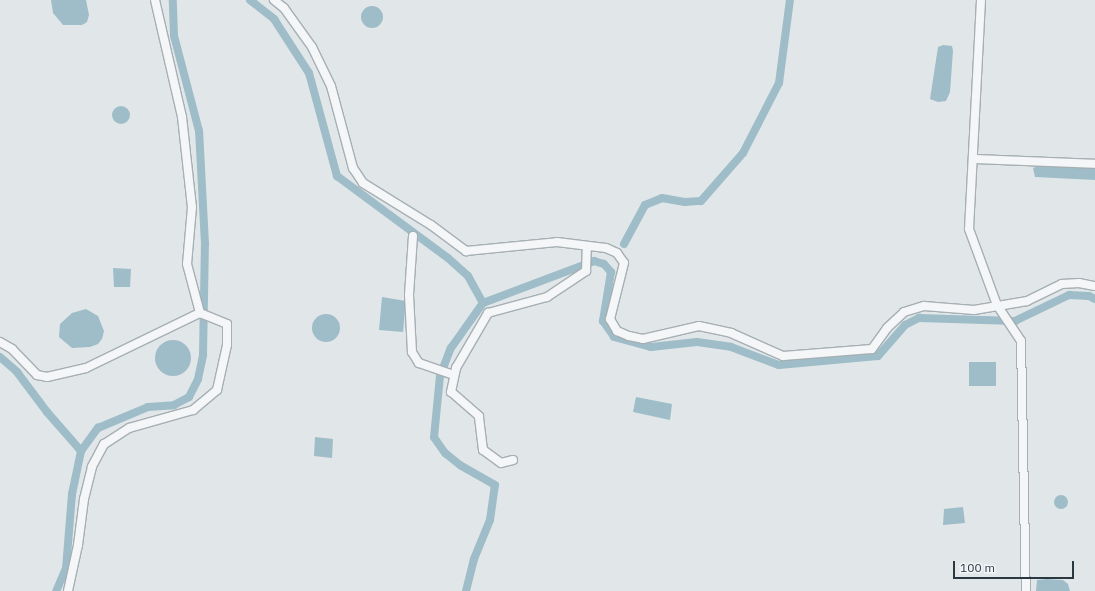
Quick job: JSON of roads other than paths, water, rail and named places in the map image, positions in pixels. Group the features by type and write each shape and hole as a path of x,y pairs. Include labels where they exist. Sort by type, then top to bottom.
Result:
{"street":[{"path":"155,0 182,117 192,207 187,264 200,313"},
{"path":"274,0 284,8 315,53 330,86 352,168 363,183 431,225 466,251 557,242 606,248 617,253 624,263 610,319 617,331 642,339 699,326 731,334 783,356 872,349 887,328 904,312 924,306 974,310 999,308 1028,301 1062,284 1079,283 1095,286"},
{"path":"981,0 969,229 999,308 1012,332 1020,341 1026,591"},
{"path":"973,159 1095,164"},
{"path":"413,236 410,324 412,352 418,363 454,375"},
{"path":"513,460 501,463 486,456 483,450 479,416 456,398 451,392 454,375 488,313 547,297 586,271 587,246"},
{"path":"0,342 12,349 37,375 47,377 86,368 200,313 227,324 227,345 217,390 193,410 129,428 104,444 92,467 84,498 78,545 68,591"}],"water":[{"path":"51,0 86,0 89,15 87,22 82,25 63,25 53,13"},
{"path":"372,6 376,7 382,13 382,21 376,27 372,28 368,27 362,21 361,17 362,13 368,7"},
{"path":"943,45 952,46 953,51 950,92 946,101 938,102 930,99 938,47"},
{"path":"121,106 127,109 130,115 127,121 121,124 115,121 112,115 115,109"},
{"path":"1041,165 1095,168 1095,180 1035,177 1033,168"},
{"path":"113,268 131,269 130,287 114,287"},
{"path":"382,297 406,301 403,332 379,330"},
{"path":"86,309 98,316 104,331 102,339 98,344 90,347 72,348 59,337 60,324 72,313"},
{"path":"326,314 336,318 340,328 336,338 326,342 316,338 312,328 316,318"},
{"path":"177,340 186,345 190,351 190,365 186,371 177,376 169,376 160,371 156,365 155,354 160,345 166,341"},
{"path":"969,362 996,362 996,386 969,386"},
{"path":"636,397 672,404 670,420 633,412"},
{"path":"315,437 333,439 332,458 314,456"},
{"path":"1061,495 1066,497 1068,502 1066,507 1061,509 1056,507 1054,502 1056,497"},
{"path":"963,507 965,523 943,525 944,509"},
{"path":"1037,580 1063,580 1068,584 1070,591 1036,591"}],"waterway":[{"path":"81,451 98,428 148,407 174,405 189,397 198,379 203,355 205,244 199,131 174,36 173,0"},
{"path":"250,0 274,19 309,73 337,176 448,258 468,276 483,303"},
{"path":"624,244 645,205 662,198 685,202 701,201 743,153 779,83 790,0"},
{"path":"466,591 474,559 490,520 495,485 460,465 445,453 434,437 440,376 451,348 483,303 594,261 604,264 611,272 603,321 614,337 651,347 697,342 731,347 779,365 878,356 905,325 919,318 1015,321 1069,295 1089,296 1095,299"},
{"path":"0,357 17,372 47,412 81,451 72,494 66,568 56,591"}]}
